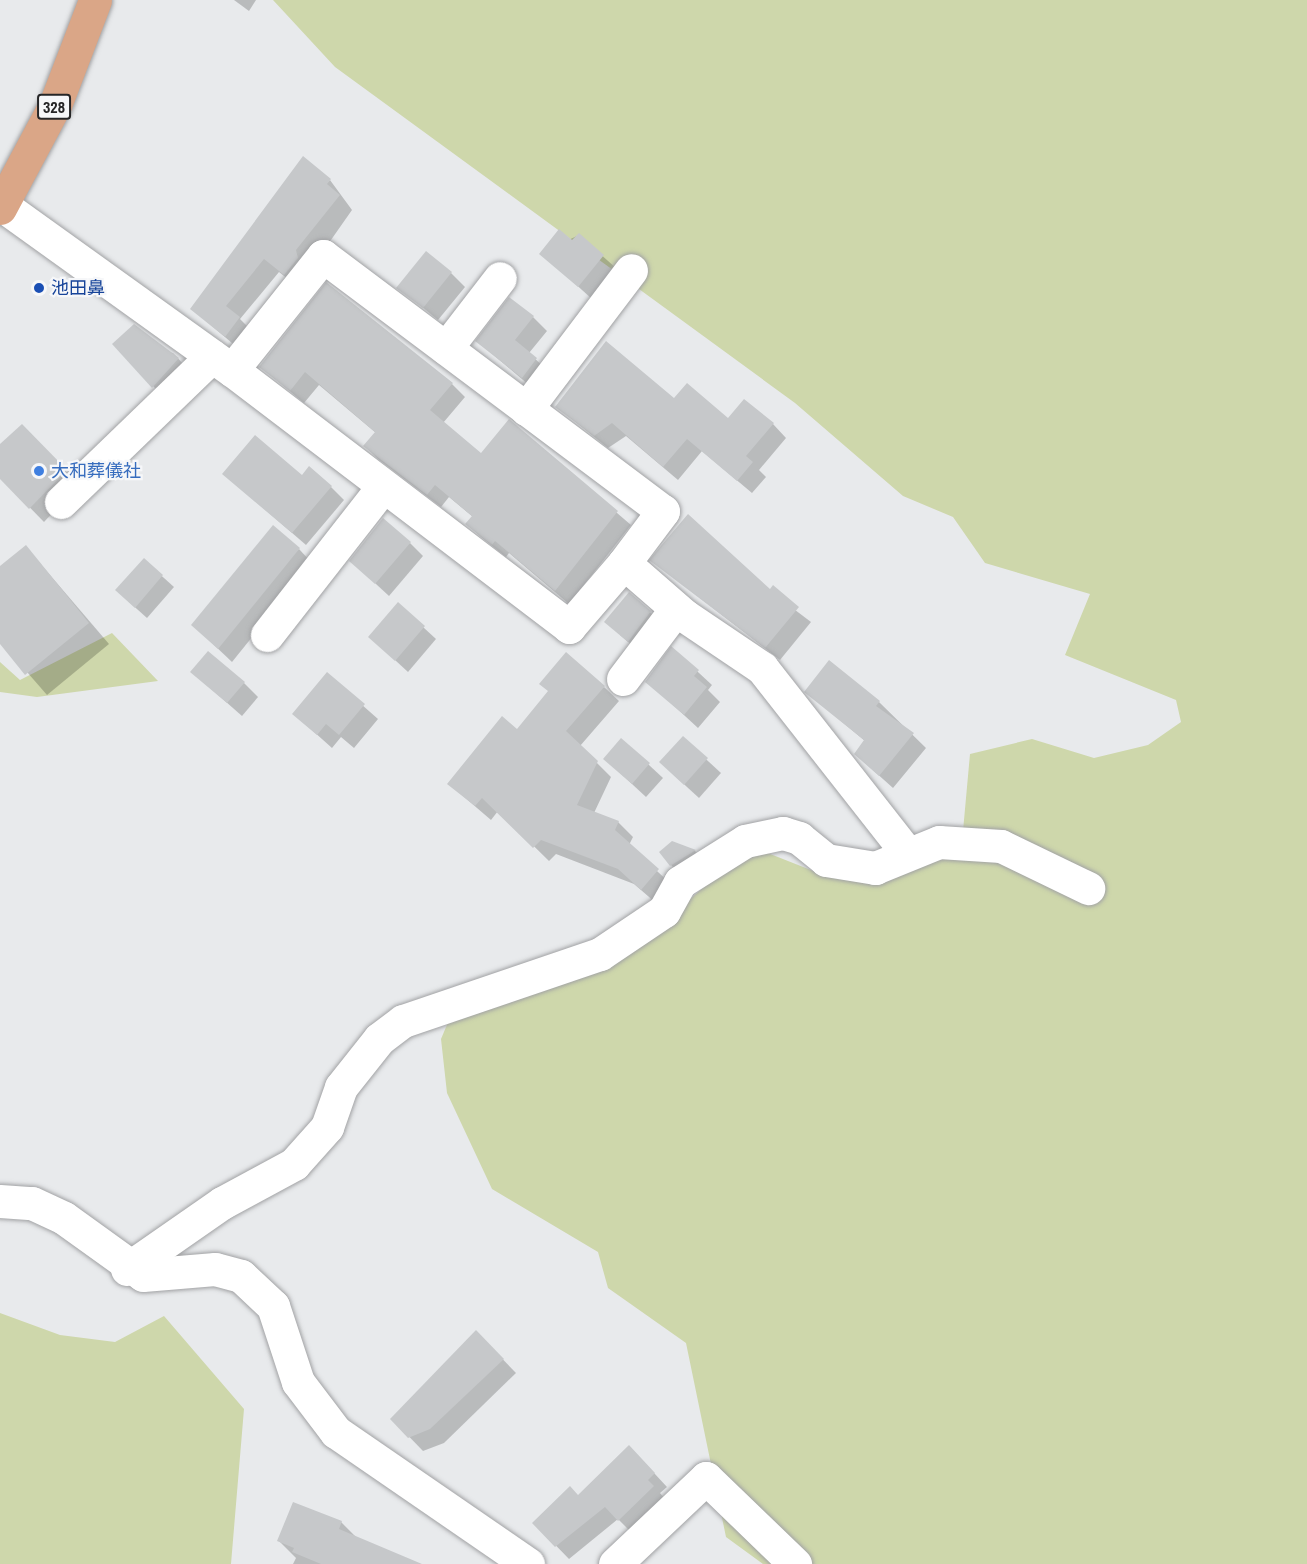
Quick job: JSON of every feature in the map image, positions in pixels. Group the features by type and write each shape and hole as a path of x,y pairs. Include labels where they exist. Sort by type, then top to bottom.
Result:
{"highway":[{"name":"328","path":"1,206 55,105 94,0"}],"street":[{"path":"1,206 222,363 382,488 569,627 624,563 663,511 323,256 222,363 61,502"},
{"path":"526,409 631,270"},
{"path":"446,348 500,278"},
{"path":"267,635 382,488"},
{"path":"624,563 676,609 762,668 907,853"},
{"path":"623,680 676,609"},
{"path":"127,1269 222,1203 294,1164 327,1127 341,1087 379,1039 403,1021 600,954 664,912 680,882 745,841 783,833 799,838 826,860 875,868 907,853 939,843 1001,846 1088,888"},
{"path":"0,1201 32,1203 64,1218 127,1269 161,1275 215,1269 241,1276 261,1291 273,1306 298,1382 336,1432 528,1564"},
{"path":"615,1564 706,1478 795,1564"}],"green space":[{"path":"273,0 1307,0 1307,1564 763,1564 726,1537 686,1343 608,1288 598,1252 492,1189 447,1093 441,1039 459,996 679,909 750,846 826,876 962,842 970,754 1032,739 1094,758 1148,745 1181,722 1176,700 1065,655 1090,594 985,563 953,517 903,496 795,403 335,67"},
{"path":"112,633 158,681 37,697 0,692 0,662 20,680"},
{"path":"0,1313 60,1335 115,1342 164,1316 244,1409 231,1564 0,1564"}],"building":[{"path":"303,156 331,179 327,184 340,195 296,250 298,258 284,275 264,259 226,306 240,317 225,337 190,309"},
{"path":"559,229 572,240 579,233 604,255 578,287 539,254"},
{"path":"426,251 452,272 423,308 396,288"},
{"path":"326,282 453,383 430,410 481,453 509,419 618,511 555,591 495,541 492,545 465,524 472,516 435,485 427,495 363,446 375,432 305,372 290,391 259,367"},
{"path":"509,297 534,316 515,340 537,358 522,378 475,341"},
{"path":"134,324 179,358 152,388 112,344"},
{"path":"606,341 674,398 687,383 728,418 744,399 774,423 746,456 753,462 737,481 687,439 663,467 612,423 594,436 555,407"},
{"path":"22,424 67,470 29,509 0,479 0,444"},
{"path":"255,435 302,475 309,466 332,486 292,533 222,474"},
{"path":"688,514 770,589 773,585 799,607 765,648 649,560"},
{"path":"383,518 411,542 375,584 349,561"},
{"path":"273,525 300,548 218,649 191,625"},
{"path":"26,545 89,623 25,675 0,644 0,566"},
{"path":"144,558 163,575 135,608 115,590"},
{"path":"629,592 651,611 628,642 604,622"},
{"path":"398,602 425,626 395,661 368,637"},
{"path":"671,646 699,670 694,676 707,687 684,715 645,682"},
{"path":"208,651 245,682 227,703 190,672"},
{"path":"566,652 605,686 566,731 598,761 577,805 619,821 615,830 659,869 641,890 618,869 541,840 533,848 482,798 475,806 447,784 502,716 517,729 548,691 539,684"},
{"path":"829,660 880,701 876,706 914,733 879,776 854,754 864,740 804,692"},
{"path":"327,672 365,704 339,735 326,724 317,735 292,714"},
{"path":"683,736 708,758 684,785 659,762"},
{"path":"621,738 650,763 632,784 603,759"},
{"path":"672,841 696,850 670,866 659,852"},
{"path":"476,1330 504,1359 430,1429 408,1438 390,1419"},
{"path":"629,1445 655,1473 648,1480 654,1486 618,1521 605,1507 555,1547 532,1523 570,1486 578,1495"},
{"path":"293,1502 342,1521 339,1529 422,1564 321,1564 292,1552 294,1548 277,1541"}],"place":[{"name":"池田鼻","path":"39,288"},
{"name":"大和葬儀社","path":"39,471"}]}
